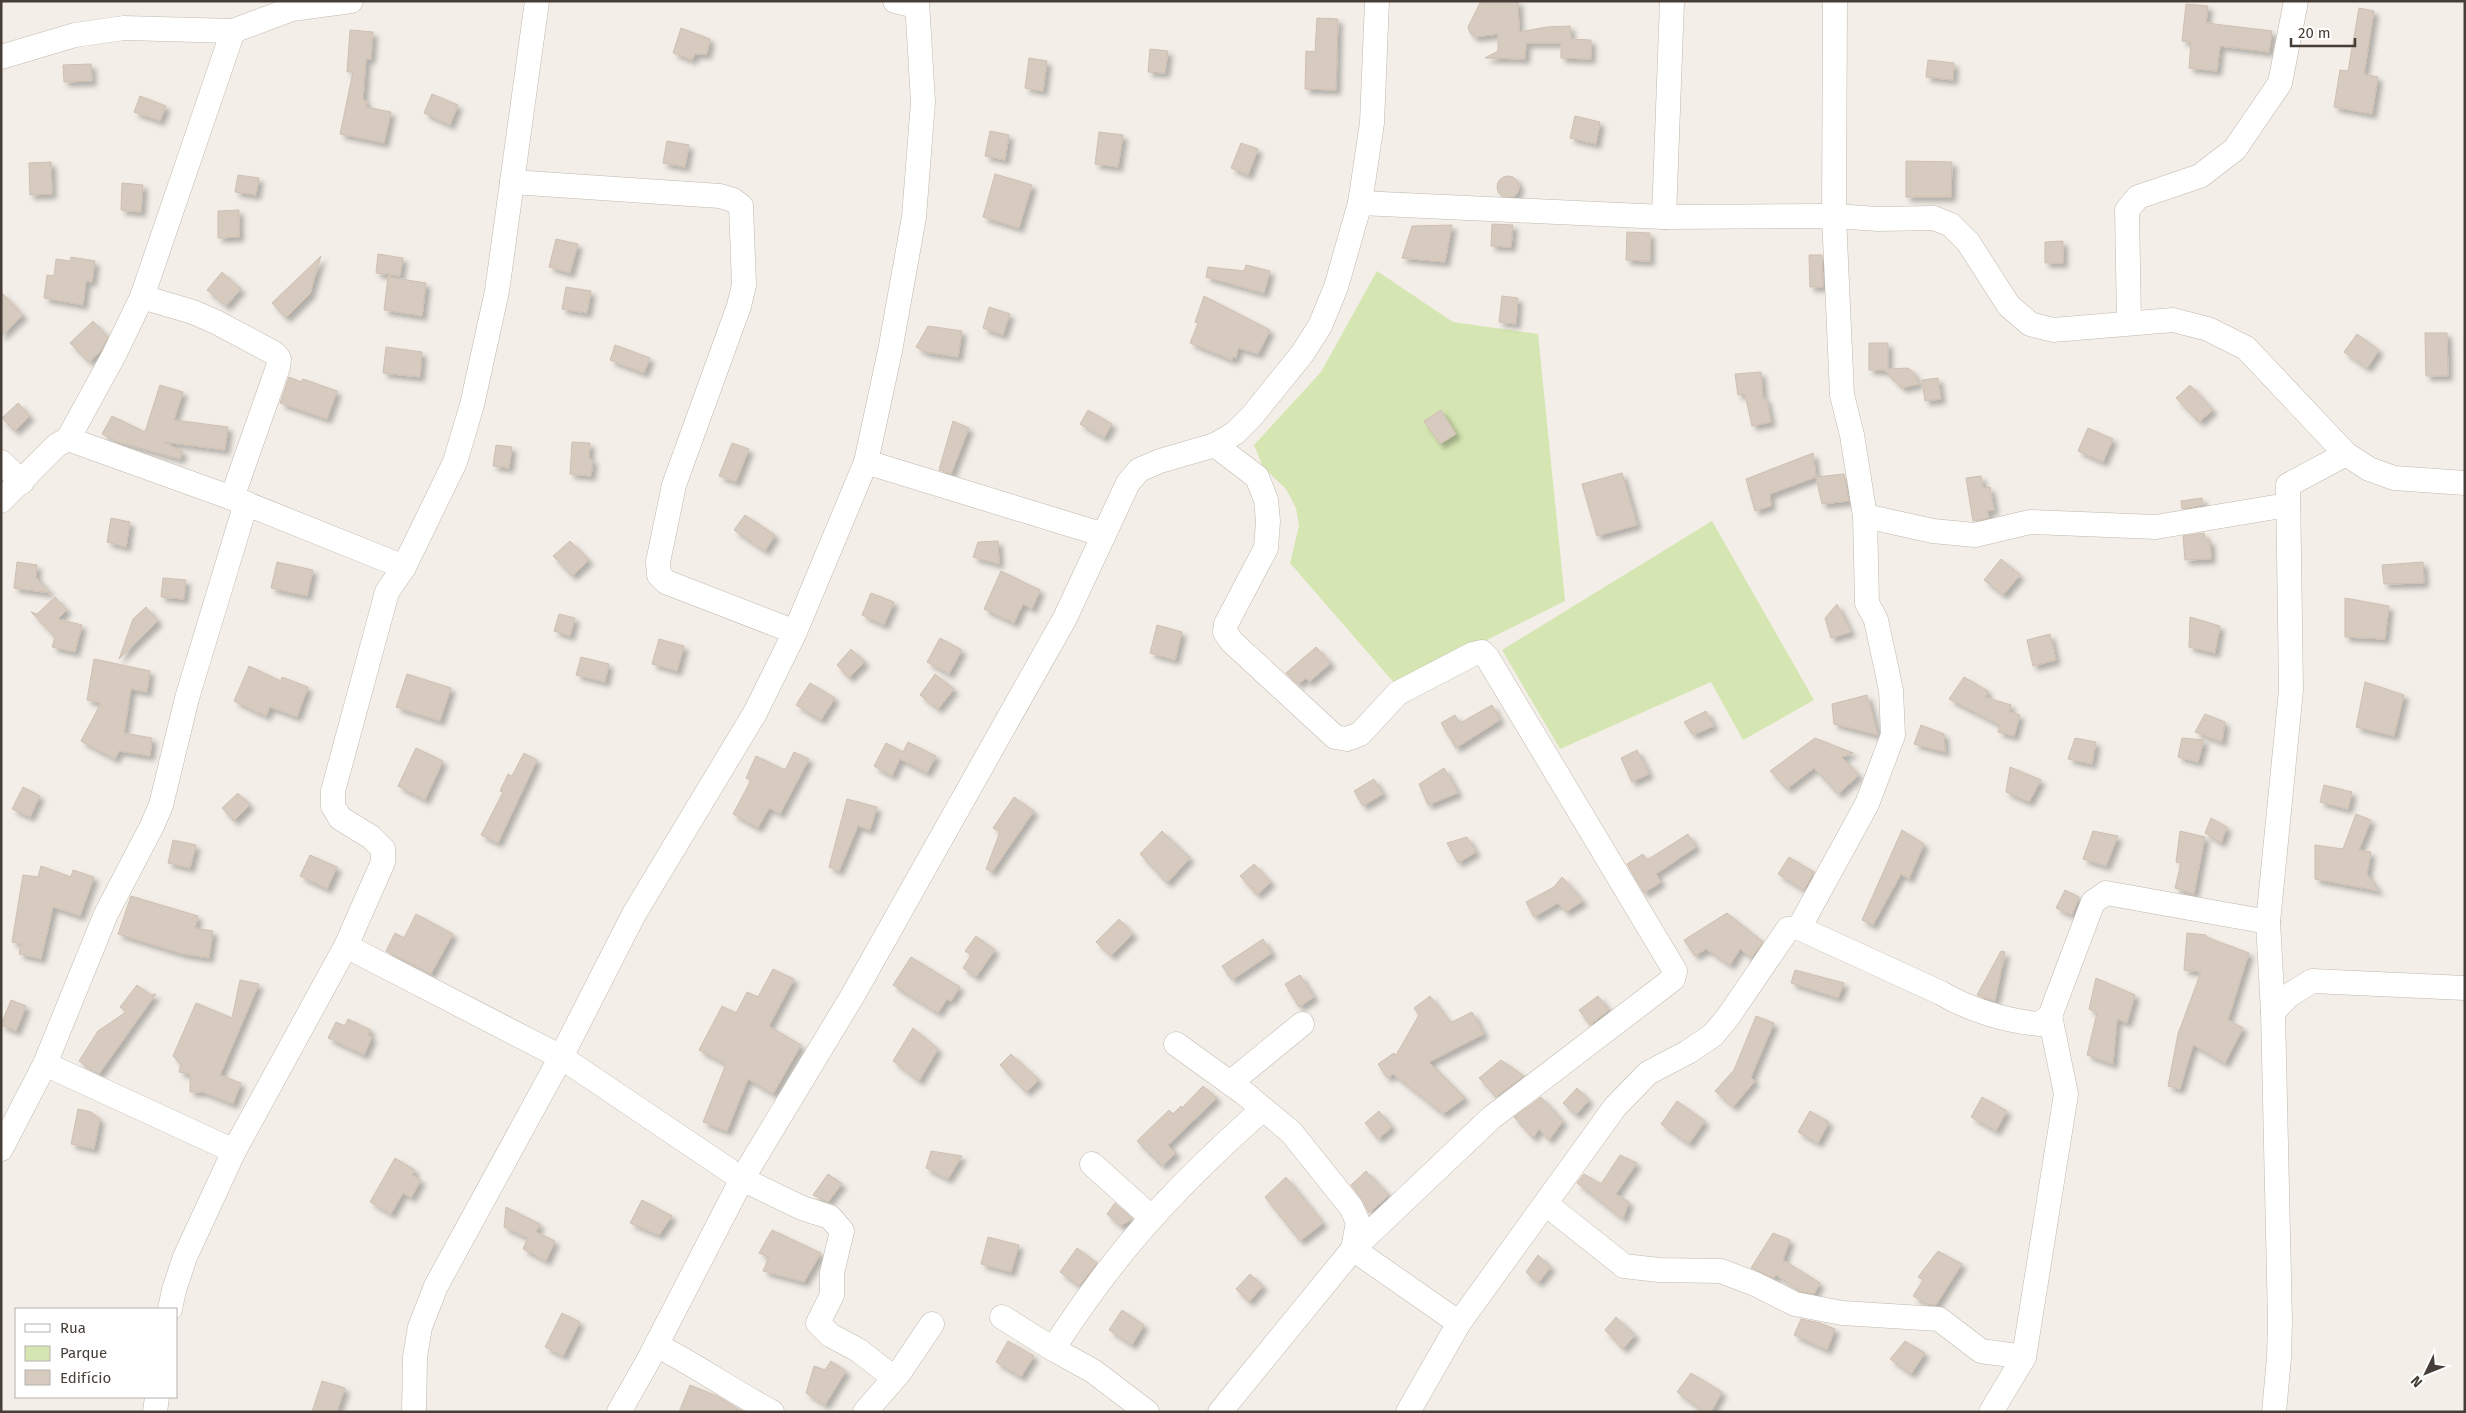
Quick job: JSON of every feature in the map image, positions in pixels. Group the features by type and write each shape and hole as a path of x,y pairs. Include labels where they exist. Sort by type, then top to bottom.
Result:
{"street":[{"path":"1,57 75,34 124,28 233,31 292,8 351,1"},
{"path":"170,1308 185,1257 234,1152 346,946 383,862 382,849 371,837 340,818 333,806 333,791 386,592 404,567 454,462 465,434 497,291 537,1"},
{"path":"619,1412 742,1180 853,995 1065,618 1128,483 1139,470 1160,461 1215,445 1235,433 1252,416 1302,354 1320,326 1336,287 1360,202 1372,123 1377,1"},
{"path":"1664,217 1672,1"},
{"path":"1799,928 1867,804 1893,735 1891,690 1876,620 1867,603 1866,516 1852,435 1842,396 1834,216 1835,1"},
{"path":"2129,322 2127,210 2138,197 2200,176 2234,149 2280,83 2296,1"},
{"path":"414,1412 415,1357 420,1327 436,1286 560,1057 634,914 754,713 795,632 866,462 890,351 914,217 923,102 909,3"},
{"path":"1,501 57,445 68,439 114,355 142,297 233,31"},
{"path":"512,182 720,196 733,200 741,206 744,285 739,306 674,485 658,562 659,575 666,582 795,632"},
{"path":"1360,202 1664,217 1834,216 1878,219 1934,218 1951,225 1968,242 2009,306 2030,324 2053,330 2129,322 2173,320 2208,329 2246,348 2346,454 2369,469 2394,478 2465,483"},
{"path":"1,1149 45,1064 106,914 162,805 187,698 239,500 278,367 278,359 274,353 216,322 193,312 142,297"},
{"path":"68,439 239,500 404,567"},
{"path":"1215,445 1257,477 1266,500 1268,521 1266,548 1226,624 1226,632 1232,642 1335,737 1347,739 1360,734 1398,693 1473,654 1482,652 1487,657 1675,971 1673,979 1492,1118 1353,1249 1220,1412"},
{"path":"2274,1412 2280,1322 2273,1012 2268,922 2291,690 2286,505 2288,485 2291,482 2346,454"},
{"path":"1,462 22,482"},
{"path":"866,462 1104,535"},
{"path":"1866,516 1933,531 1975,535 2030,522 2156,526 2286,505"},
{"path":"1991,1412 2024,1357 2066,1094 2050,1016 2092,902 2099,895 2106,893 2268,922"},
{"path":"1408,1412 1459,1324 1632,1088 1648,1073 1688,1052 1713,1034 1728,1017 1788,929 1799,928 1941,993 1958,1003 2024,1023 2039,1024 2050,1016"},
{"path":"346,946 560,1057 742,1180 802,1208 830,1218 842,1231 832,1273 832,1295 818,1323 830,1335 858,1350 894,1378"},
{"path":"2273,1012 2288,996 2312,981 2465,988"},
{"path":"1230,1083 1302,1024"},
{"path":"1176,1044 1230,1083 1291,1132 1351,1207 1358,1222 1353,1249"},
{"path":"45,1064 234,1152"},
{"path":"1053,1349 1079,1309 1152,1218 1205,1162 1263,1109"},
{"path":"1092,1164 1152,1218"},
{"path":"1546,1204 1624,1266 1659,1270 1721,1271 1755,1284 1795,1304 1842,1312 1939,1319 1981,1351 2024,1357"},
{"path":"1353,1249 1459,1324"},
{"path":"1002,1317 1093,1371 1147,1412"},
{"path":"865,1412 894,1378 932,1324"},
{"path":"656,1345 693,1364 736,1393 772,1412"},
{"path":"155,1412 157,1398"}],"green space":[{"path":"1377,271 1453,322 1538,334 1565,601 1396,685 1290,563 1299,526 1296,508 1286,489 1263,467 1254,445 1321,372"},
{"path":"1712,521 1814,700 1743,740 1711,682 1560,749 1502,650"}],"building":[{"path":"1481,1 1518,1 1519,32 1547,27 1570,26 1571,39 1591,40 1591,59 1561,58 1561,43 1526,43 1525,59 1485,58 1498,51 1498,34 1475,37 1470,33 1468,27"},
{"path":"2186,4 2208,6 2206,23 2272,31 2269,52 2220,46 2217,71 2189,68 2191,42 2182,41"},
{"path":"2359,8 2374,11 2364,74 2378,77 2372,114 2334,107 2340,70 2348,71"},
{"path":"1317,18 1338,19 1336,90 1305,89 1306,51 1315,52"},
{"path":"681,28 710,39 707,54 695,54 692,60 673,53"},
{"path":"350,30 373,32 371,59 366,59 363,100 367,101 366,107 391,112 384,143 340,134 353,72 347,72"},
{"path":"1150,49 1168,51 1165,73 1148,72"},
{"path":"1029,58 1047,61 1043,91 1025,88"},
{"path":"1928,60 1954,63 1953,80 1926,77"},
{"path":"91,64 92,81 64,82 63,65"},
{"path":"432,94 458,105 450,125 424,113"},
{"path":"140,96 166,106 160,121 134,112"},
{"path":"1575,116 1600,122 1596,144 1570,138"},
{"path":"990,131 1009,135 1005,160 985,156"},
{"path":"1099,132 1123,135 1118,167 1095,164"},
{"path":"667,141 689,145 685,167 663,163"},
{"path":"1241,143 1258,149 1248,175 1231,168"},
{"path":"1906,161 1952,162 1951,197 1906,197"},
{"path":"51,162 52,194 30,195 29,163"},
{"path":"995,174 1032,185 1019,228 983,217"},
{"path":"238,175 259,178 256,195 235,192"},
{"path":"1508,176 1516,179 1519,187 1516,195 1508,198 1500,195 1497,187 1500,179"},
{"path":"122,183 143,185 141,212 121,210"},
{"path":"239,210 239,237 218,238 218,211"},
{"path":"1492,224 1513,225 1511,247 1491,246"},
{"path":"1452,225 1445,262 1402,258 1412,226"},
{"path":"1627,232 1650,233 1650,261 1626,260"},
{"path":"556,239 578,244 570,273 549,267"},
{"path":"2063,241 2063,263 2045,263 2045,242"},
{"path":"378,254 403,258 400,276 376,273"},
{"path":"1809,255 1822,255 1823,287 1810,287"},
{"path":"321,256 310,294 286,318 272,303"},
{"path":"71,257 95,261 92,282 86,281 83,305 44,298 47,275 54,276 56,259 70,261"},
{"path":"1246,265 1270,271 1264,293 1206,277 1208,267 1244,271"},
{"path":"222,272 241,289 226,306 207,290"},
{"path":"388,277 426,283 422,316 384,310"},
{"path":"566,287 591,291 587,313 562,309"},
{"path":"1,292 23,315 1,336"},
{"path":"1204,296 1270,330 1258,354 1238,348 1236,358 1233,357 1232,360 1190,343 1198,323 1195,322"},
{"path":"1502,296 1518,298 1516,324 1499,322"},
{"path":"989,307 1010,314 1003,335 983,328"},
{"path":"93,321 108,337 101,351 89,362 70,343"},
{"path":"928,326 962,331 958,357 925,352 916,347"},
{"path":"2425,333 2447,333 2448,376 2426,376"},
{"path":"2357,334 2379,350 2367,368 2344,352"},
{"path":"1869,343 1888,343 1888,369 1908,368 1913,372 1919,384 1902,388 1884,370 1869,370"},
{"path":"615,345 650,358 644,373 610,360"},
{"path":"386,347 422,352 420,377 383,373"},
{"path":"1761,372 1763,399 1766,398 1771,422 1752,426 1745,394 1738,395 1735,374"},
{"path":"289,377 301,382 303,379 337,391 327,419 280,403"},
{"path":"1938,378 1941,399 1925,401 1922,380"},
{"path":"160,385 183,392 174,420 228,427 225,450 164,442 183,452 180,459 118,442 102,434 112,416 145,432"},
{"path":"2190,385 2213,410 2199,422 2176,398"},
{"path":"18,403 30,416 15,431 2,418"},
{"path":"1088,410 1112,424 1104,438 1080,424"},
{"path":"1441,410 1456,434 1440,444 1424,421"},
{"path":"953,421 969,428 951,474 939,470"},
{"path":"2088,428 2113,439 2103,462 2078,451"},
{"path":"572,442 590,443 589,459 593,460 591,476 570,474"},
{"path":"732,443 749,449 736,482 719,476"},
{"path":"496,445 512,447 509,468 493,466"},
{"path":"1813,453 1816,477 1770,494 1771,506 1755,511 1746,479"},
{"path":"1622,473 1637,525 1597,536 1582,484"},
{"path":"1844,474 1849,501 1822,504 1816,477"},
{"path":"1981,476 1983,488 1990,487 1994,510 1987,511 1989,518 1973,521 1966,478"},
{"path":"2202,498 2203,505 2182,509 2181,501"},
{"path":"745,515 775,535 765,551 734,530"},
{"path":"111,518 130,522 126,547 107,542"},
{"path":"2204,533 2205,540 2210,540 2211,559 2185,560 2183,536"},
{"path":"570,541 589,560 572,576 553,556"},
{"path":"998,541 999,564 973,557 978,542"},
{"path":"2001,559 2020,575 2003,595 1984,580"},
{"path":"17,562 37,565 36,577 51,593 14,588"},
{"path":"277,562 313,570 307,596 271,588"},
{"path":"2423,562 2424,583 2384,584 2382,565"},
{"path":"1001,571 1040,590 1032,609 1023,604 1014,623 984,609"},
{"path":"163,578 186,580 184,599 161,597"},
{"path":"871,593 894,602 884,625 862,615"},
{"path":"55,597 67,610 58,619 82,625 75,652 52,647 55,637 31,612 37,614"},
{"path":"2345,598 2389,606 2385,639 2345,637"},
{"path":"1837,604 1851,632 1831,638 1825,618"},
{"path":"146,607 158,621 119,659 133,619"},
{"path":"559,614 575,618 570,636 554,631"},
{"path":"2190,617 2220,626 2215,653 2189,647"},
{"path":"1157,625 1182,632 1175,660 1150,653"},
{"path":"2050,634 2056,660 2033,666 2027,640"},
{"path":"940,638 962,650 949,674 927,662"},
{"path":"659,639 684,646 677,671 652,664"},
{"path":"1316,647 1331,663 1309,682 1306,678 1298,684 1286,673"},
{"path":"851,649 865,662 849,678 837,665"},
{"path":"581,657 609,664 605,682 576,675"},
{"path":"94,659 150,671 147,692 131,689 124,733 152,738 150,756 119,751 115,759 81,741 101,703 87,700"},
{"path":"249,666 281,681 282,677 308,687 297,717 270,707 266,716 234,701"},
{"path":"407,674 451,688 440,721 396,707"},
{"path":"935,674 954,689 938,709 920,695"},
{"path":"1964,677 1988,691 1985,697 2011,705 2009,712 2020,715 2014,736 1998,732 2000,725 1949,699"},
{"path":"2365,682 2404,695 2394,736 2356,727"},
{"path":"810,683 835,698 821,720 796,705"},
{"path":"1867,695 1878,735 1834,724 1832,704"},
{"path":"1492,705 1500,720 1456,748 1441,723 1455,715 1460,723"},
{"path":"1706,711 1714,726 1693,735 1684,722"},
{"path":"2205,714 2225,722 2222,742 2195,732"},
{"path":"1921,725 1944,734 1945,752 1914,744"},
{"path":"1815,738 1853,753 1842,757 1859,775 1838,794 1814,768 1787,789 1770,771"},
{"path":"2075,738 2096,742 2092,764 2068,759"},
{"path":"2182,738 2204,740 2198,762 2178,757"},
{"path":"908,742 936,756 927,773 900,759 892,776 874,766 886,743 903,752"},
{"path":"416,748 443,761 425,800 398,786"},
{"path":"1637,750 1649,774 1632,782 1621,758"},
{"path":"794,752 809,759 780,814 769,808 758,828 733,814 751,780 746,778 756,756 785,770"},
{"path":"524,753 537,760 498,843 481,835 503,792 500,791 508,774 512,776"},
{"path":"2010,767 2041,780 2029,802 2006,792"},
{"path":"1444,768 1458,793 1428,805 1419,784"},
{"path":"1374,779 1383,794 1363,806 1354,791"},
{"path":"2324,785 2352,792 2348,809 2320,802"},
{"path":"23,787 40,796 30,817 12,809"},
{"path":"238,793 250,805 234,821 222,808"},
{"path":"1014,797 1034,811 992,872 986,869 1000,832 993,828"},
{"path":"847,799 877,807 870,830 858,826 839,871 829,867"},
{"path":"2356,814 2371,820 2359,850 2371,852 2367,874 2379,891 2315,879 2315,845 2343,849"},
{"path":"2211,818 2227,827 2221,843 2205,833"},
{"path":"1902,830 1924,844 1909,879 1901,874 1873,925 1862,920"},
{"path":"1162,831 1190,858 1167,883 1140,854"},
{"path":"2093,831 2118,836 2106,866 2083,859"},
{"path":"2180,831 2205,837 2194,894 2175,888 2181,863 2176,862"},
{"path":"1688,834 1696,847 1656,874 1661,882 1644,893 1627,864 1643,854 1647,860"},
{"path":"1467,837 1476,852 1458,863 1447,843"},
{"path":"173,840 196,845 190,868 168,863"},
{"path":"310,855 337,867 327,889 300,876"},
{"path":"1789,857 1814,872 1804,890 1778,874"},
{"path":"1254,864 1271,882 1257,895 1240,876"},
{"path":"41,866 71,877 73,870 94,877 80,916 53,907 41,959 19,954 21,944 12,942 23,875 38,877"},
{"path":"1562,877 1583,901 1566,912 1558,903 1534,917 1526,902 1554,887"},
{"path":"2065,890 2079,897 2072,915 2056,908"},
{"path":"131,896 198,916 195,928 213,931 209,958 183,954 118,934"},
{"path":"1727,913 1763,942 1751,958 1740,949 1730,965 1706,949 1695,956 1684,940"},
{"path":"416,914 453,934 431,974 386,951 395,933 404,938"},
{"path":"1119,919 1133,934 1111,956 1096,942"},
{"path":"2187,933 2206,935 2206,937 2249,953 2228,1020 2243,1028 2225,1063 2193,1045 2180,1089 2168,1086 2178,1034 2201,972 2184,970"},
{"path":"976,936 995,950 976,977 963,968 971,955 965,951"},
{"path":"1263,939 1272,953 1232,980 1222,966"},
{"path":"2001,951 2005,952 1995,1001 1977,995"},
{"path":"911,957 960,987 951,1001 947,999 938,1013 893,985"},
{"path":"773,969 794,979 769,1026 801,1045 773,1094 748,1079 727,1131 703,1122 726,1064 699,1050 722,1006 736,1013 747,992 758,997"},
{"path":"1795,970 1844,983 1838,998 1791,983"},
{"path":"1300,975 1314,997 1299,1007 1285,984"},
{"path":"2096,978 2135,995 2127,1023 2117,1019 2113,1064 2087,1055 2097,1013 2089,1009"},
{"path":"240,980 259,984 220,1075 241,1083 233,1104 203,1092 190,1092 190,1074 179,1072 181,1064 173,1056 196,1003 232,1018"},
{"path":"137,985 151,995 156,994 99,1074 79,1061 98,1031 126,1012 120,1007"},
{"path":"1430,996 1450,1023 1472,1012 1484,1034 1429,1062 1465,1098 1443,1114 1393,1074 1387,1078 1378,1064 1394,1053 1396,1055 1419,1015 1414,1008"},
{"path":"1598,996 1609,1010 1590,1025 1579,1010"},
{"path":"11,1000 26,1006 16,1031 1,1025"},
{"path":"1756,1016 1774,1023 1751,1077 1755,1081 1733,1107 1715,1091 1734,1070"},
{"path":"348,1019 371,1030 368,1035 372,1037 364,1055 328,1038 336,1022 345,1026"},
{"path":"913,1028 938,1049 919,1081 893,1061"},
{"path":"1011,1054 1039,1080 1026,1092 1000,1065"},
{"path":"1501,1060 1524,1076 1496,1097 1479,1078"},
{"path":"1203,1086 1217,1098 1168,1145 1176,1153 1162,1166 1137,1141 1169,1110 1173,1114 1181,1106 1182,1108"},
{"path":"1577,1088 1589,1100 1576,1115 1563,1103"},
{"path":"1541,1097 1563,1121 1549,1140 1539,1129 1533,1138 1514,1117"},
{"path":"1982,1097 2007,1111 1996,1131 1971,1117"},
{"path":"1677,1101 1705,1121 1689,1144 1661,1124"},
{"path":"78,1109 91,1112 100,1119 94,1149 71,1144"},
{"path":"1379,1111 1392,1127 1378,1139 1365,1123"},
{"path":"1810,1111 1829,1122 1818,1143 1798,1132"},
{"path":"931,1151 962,1156 948,1179 926,1168"},
{"path":"1620,1155 1637,1163 1616,1194 1629,1202 1623,1219 1577,1183 1584,1174 1601,1184"},
{"path":"395,1158 415,1170 412,1175 421,1180 411,1198 403,1193 391,1214 370,1202"},
{"path":"1366,1171 1389,1195 1369,1213 1362,1199 1351,1185"},
{"path":"828,1174 842,1184 828,1202 813,1195"},
{"path":"1286,1177 1323,1223 1300,1241 1265,1197"},
{"path":"642,1200 672,1216 659,1235 630,1223"},
{"path":"1115,1203 1132,1219 1120,1226 1107,1214"},
{"path":"506,1207 540,1224 536,1232 555,1241 546,1261 523,1249 528,1238 504,1227"},
{"path":"772,1230 821,1253 804,1282 763,1271 769,1257 759,1253"},
{"path":"1773,1233 1790,1240 1783,1260 1820,1283 1814,1294 1801,1291 1776,1275 1774,1278 1751,1268"},
{"path":"988,1237 1019,1245 1011,1272 981,1264"},
{"path":"1077,1248 1097,1263 1079,1286 1060,1272"},
{"path":"1938,1251 1962,1264 1936,1305 1927,1304 1913,1296 1923,1280 1918,1277"},
{"path":"1538,1255 1551,1267 1538,1283 1526,1272"},
{"path":"1250,1274 1263,1286 1249,1302 1236,1289"},
{"path":"1122,1310 1144,1325 1132,1345 1109,1330"},
{"path":"562,1313 580,1322 563,1356 545,1347"},
{"path":"1616,1317 1635,1335 1623,1349 1605,1330"},
{"path":"1801,1319 1820,1323 1835,1329 1827,1350 1794,1335"},
{"path":"1008,1341 1034,1356 1021,1377 996,1362"},
{"path":"1905,1341 1925,1353 1911,1374 1890,1359"},
{"path":"831,1361 846,1371 825,1405 806,1393 814,1366 825,1370"},
{"path":"1691,1373 1722,1392 1711,1412 1704,1412 1677,1392"},
{"path":"322,1381 345,1388 337,1412 312,1412"},
{"path":"690,1385 717,1396 743,1412 679,1412"}]}
